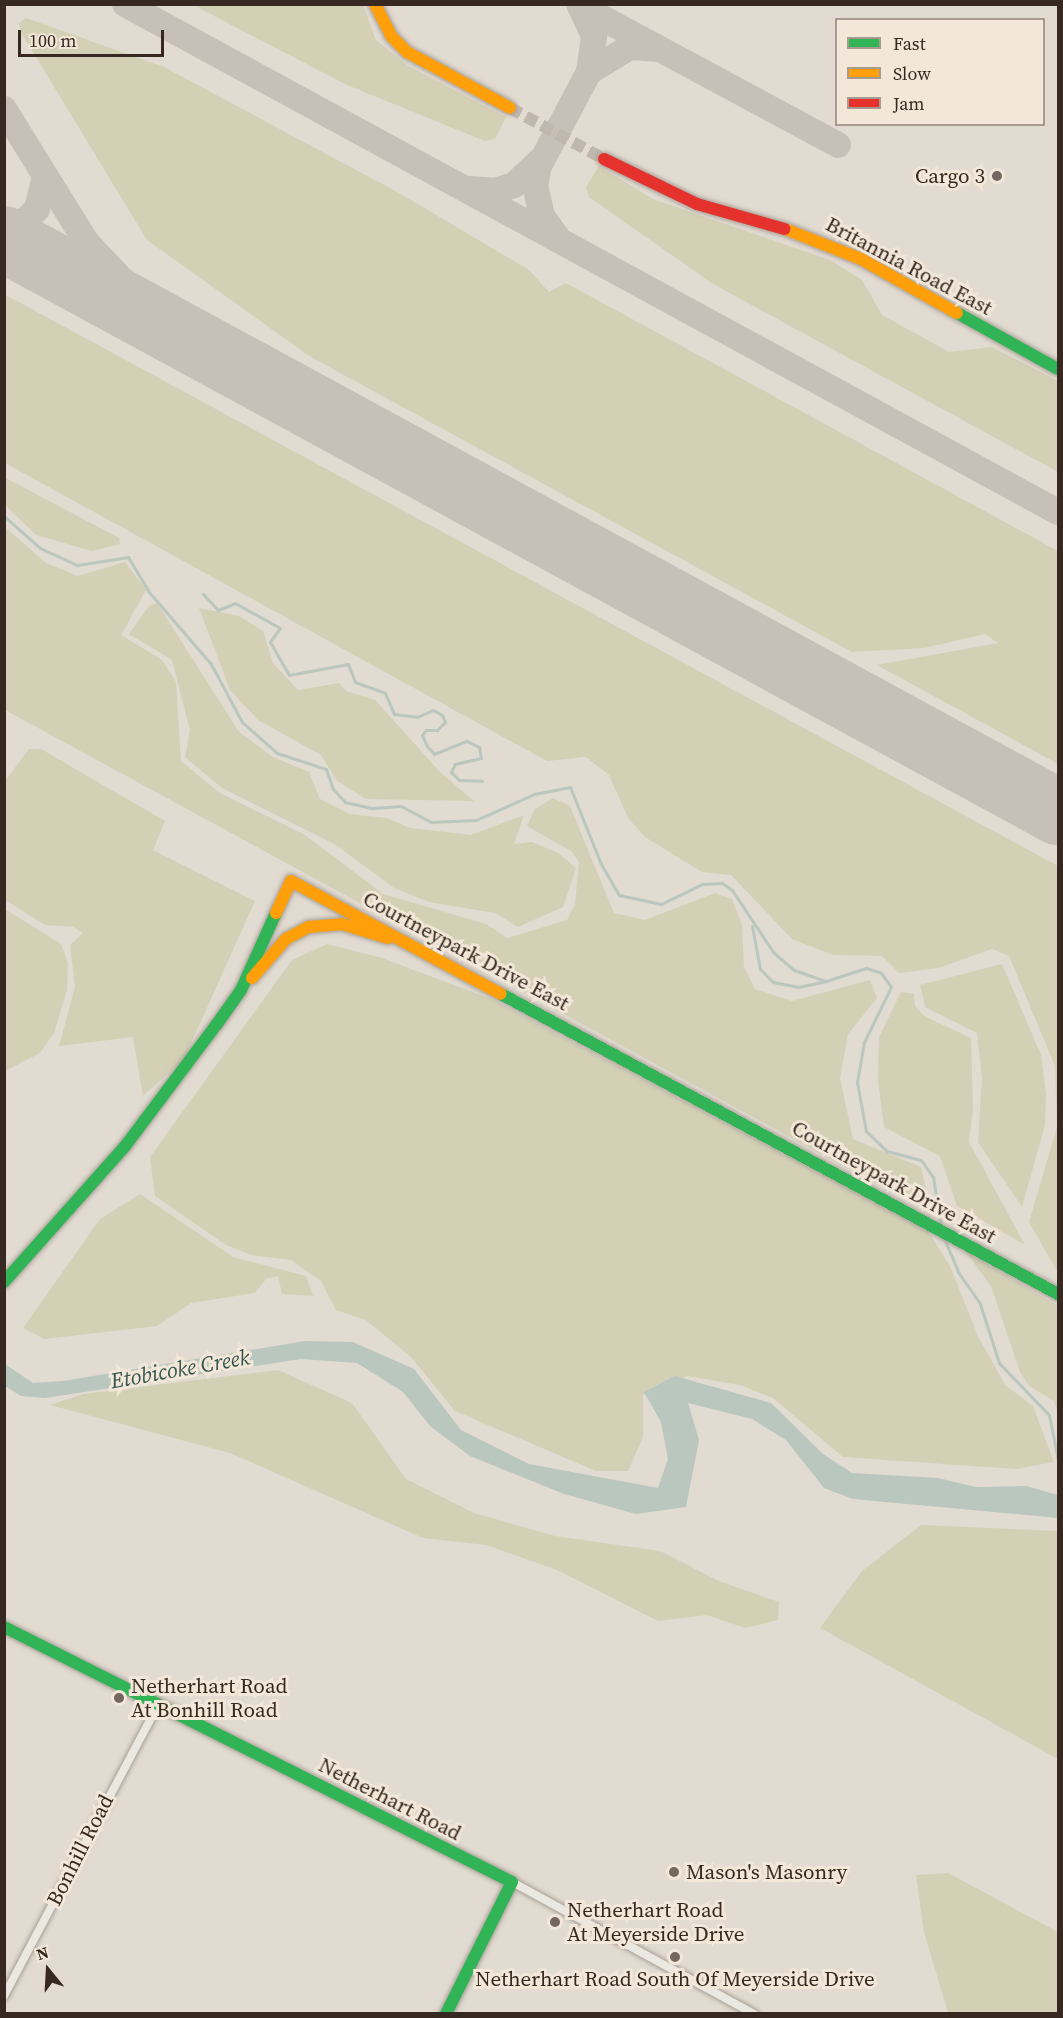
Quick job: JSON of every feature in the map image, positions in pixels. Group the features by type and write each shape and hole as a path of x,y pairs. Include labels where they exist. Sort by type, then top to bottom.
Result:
{"street":[{"path":"375,4 391,36 407,52 510,108"},
{"name":"Britannia Road East","path":"604,159 697,204 807,235 861,259 1059,369"},
{"name":"Courtneypark Drive East","path":"4,1282 140,1128 241,990 291,881 1059,1294"},
{"path":"241,990 286,939 322,923 358,928 416,949"},
{"name":"Netherhart Road","path":"4,1627 513,1882 754,2013"},
{"name":"Bonhill Road","path":"4,1996 158,1705"},
{"path":"446,2013 513,1882"}],"shaded area":[{"path":"193,5 363,5 376,40 408,66 506,117 495,139 485,141 347,85"},
{"path":"26,18 164,67 399,193 529,270 549,292 566,283 1058,551 1058,764 877,665 998,643 985,634 924,648 852,652 309,356 147,240 22,34 19,23"},
{"path":"599,166 653,199 830,260 862,280 882,315 949,352 992,347 1058,381 1058,472 713,284 589,197 586,187"},
{"path":"4,294 1058,866 1058,1273 1029,1222 1057,1127 1055,1066 1009,956 992,949 938,968 899,973 882,956 833,955 792,939 731,875 702,872 645,837 628,818 609,775 586,757 547,761 5,463"},
{"path":"4,477 119,538 120,544 92,551 36,535 5,505"},
{"path":"5,527 46,563 78,576 125,562 146,590 121,635 162,660 176,682 181,761 220,793 305,835 383,894 486,924 507,938 567,920 575,904 579,862 571,851 527,826 535,809 553,798 570,806 614,913 645,920 715,893 732,899 742,925 744,967 755,989 792,1001 870,980 877,998 848,1034 840,1078 853,1139 921,1167 931,1209 926,1211 5,710"},
{"path":"157,603 239,732 273,757 309,772 320,799 350,814 387,818 410,828 471,835 524,815 514,844 532,842 558,853 576,868 563,907 518,927 495,913 429,902 394,888 336,845 222,788 185,757 190,730 172,660 129,634 149,606"},
{"path":"199,608 239,616 263,631 273,663 298,690 339,683 346,691 375,700 441,773 474,801 366,799 337,781 321,755 258,720 230,690"},
{"path":"29,749 41,749 165,821 153,850 255,901 184,1059 143,1096 133,1037 59,1046 75,987 70,945 83,933 73,927 45,925 5,900 5,781"},
{"path":"5,909 61,944 68,963 67,990 54,1033 40,1053 5,1071"},
{"path":"327,944 382,958 491,999 928,1231 950,1266 978,1336 1005,1385 1033,1406 1054,1462 1016,1469 843,1457 773,1398 740,1385 687,1376 643,1395 643,1437 628,1471 596,1471 455,1411 411,1357 366,1320 336,1310 321,1281 291,1260 251,1255 226,1245 155,1196 150,1157 292,960"},
{"path":"1002,964 1041,1055 1046,1094 1045,1125 1022,1207 978,1142 982,1079 977,1033 925,1007 920,985"},
{"path":"901,992 914,994 915,1006 924,1016 971,1038 973,1110 969,1142 1025,1245 957,1206 940,1156 884,1127 878,1081 879,1037"},
{"path":"140,1194 233,1257 306,1276 313,1296 282,1294 278,1276 266,1279 255,1293 191,1303 157,1326 44,1339 23,1328 100,1219"},
{"path":"965,1251 1058,1306 1058,1414 1054,1401 1029,1386 1020,1372 991,1286"},
{"path":"278,1370 352,1403 406,1479 474,1513 555,1536 660,1551 719,1581 779,1602 778,1620 745,1628 707,1615 658,1621 557,1570 486,1545 423,1538 230,1453 50,1405 83,1394"},
{"path":"921,1525 1058,1531 1058,1759 820,1628 862,1571"},
{"path":"948,1873 1058,1932 1058,2013 948,2013 924,1932 916,1875"}],"water":[{"name":"Etobicoke Creek","path":"305,1341 353,1342 414,1369 461,1430 529,1464 658,1488 668,1459 661,1422 644,1392 675,1376 771,1403 823,1454 852,1473 938,1478 976,1487 1026,1486 1058,1495 1058,1518 853,1499 824,1488 786,1440 752,1419 688,1403 699,1440 686,1507 636,1514 564,1494 470,1456 430,1426 403,1392 357,1363 301,1359 45,1398 21,1396 5,1386 5,1364 33,1383 63,1381"}],"waterway":[{"path":"4,516 40,548 77,565 128,557 149,592 211,664 242,722 277,753 326,769 333,789 345,802 372,808 401,806 431,822 476,820 534,794 570,787 601,864 619,895 661,904 702,884 722,883 732,890 773,952 794,970 826,981 866,968 881,973 891,987 864,1042 857,1082 866,1131 887,1151 921,1160 933,1177 941,1227"},
{"path":"203,594 218,610 235,603 280,628 270,642 289,675 348,664 355,682 385,693 394,714 417,717 433,710 442,715 445,722 437,730 426,730 422,735 427,746 434,754 467,741 479,747 481,758 455,764 451,772 459,780 482,781"},
{"path":"752,926 760,969 773,982 798,987 826,981"},
{"path":"943,1236 958,1272 980,1304 999,1363 1049,1415 1058,1460"}],"taxiway":[{"path":"125,4 1058,512"},
{"path":"557,237 542,216 535,186 539,166 589,72 594,36 579,4"},
{"path":"580,6 838,145"},
{"path":"589,72 630,47 656,49"},
{"path":"4,109 87,243 130,288 242,368"},
{"path":"469,189 495,191 514,185 541,160"},
{"path":"4,229 25,221 37,209 45,176"}],"runway":[{"path":"4,239 1058,812"}],"tunnel":[{"path":"510,108 604,159"}],"traffic: fast":[{"path":"957,313 1058,369"},
{"path":"4,1282 126,1145 217,1024 241,990 276,913"},
{"path":"501,994 1058,1294"},
{"path":"4,1627 512,1882 446,2014"}],"traffic: slow":[{"path":"375,4 391,36 407,52 510,108"},
{"path":"785,229 861,259 957,313"},
{"path":"276,913 291,881 501,994"},
{"path":"252,978 286,939 309,927 342,924 388,938"}],"traffic: jam":[{"path":"604,159 697,204 785,229"}],"place":[{"name":"Cargo 3","path":"997,176"},
{"name":"Netherhart Road At Bonhill Road","path":"119,1698"},
{"name":"Mason's Masonry","path":"674,1872"},
{"name":"Netherhart Road At Meyerside Drive","path":"555,1922"},
{"name":"Netherhart Road South Of Meyerside Drive","path":"675,1957"}]}
